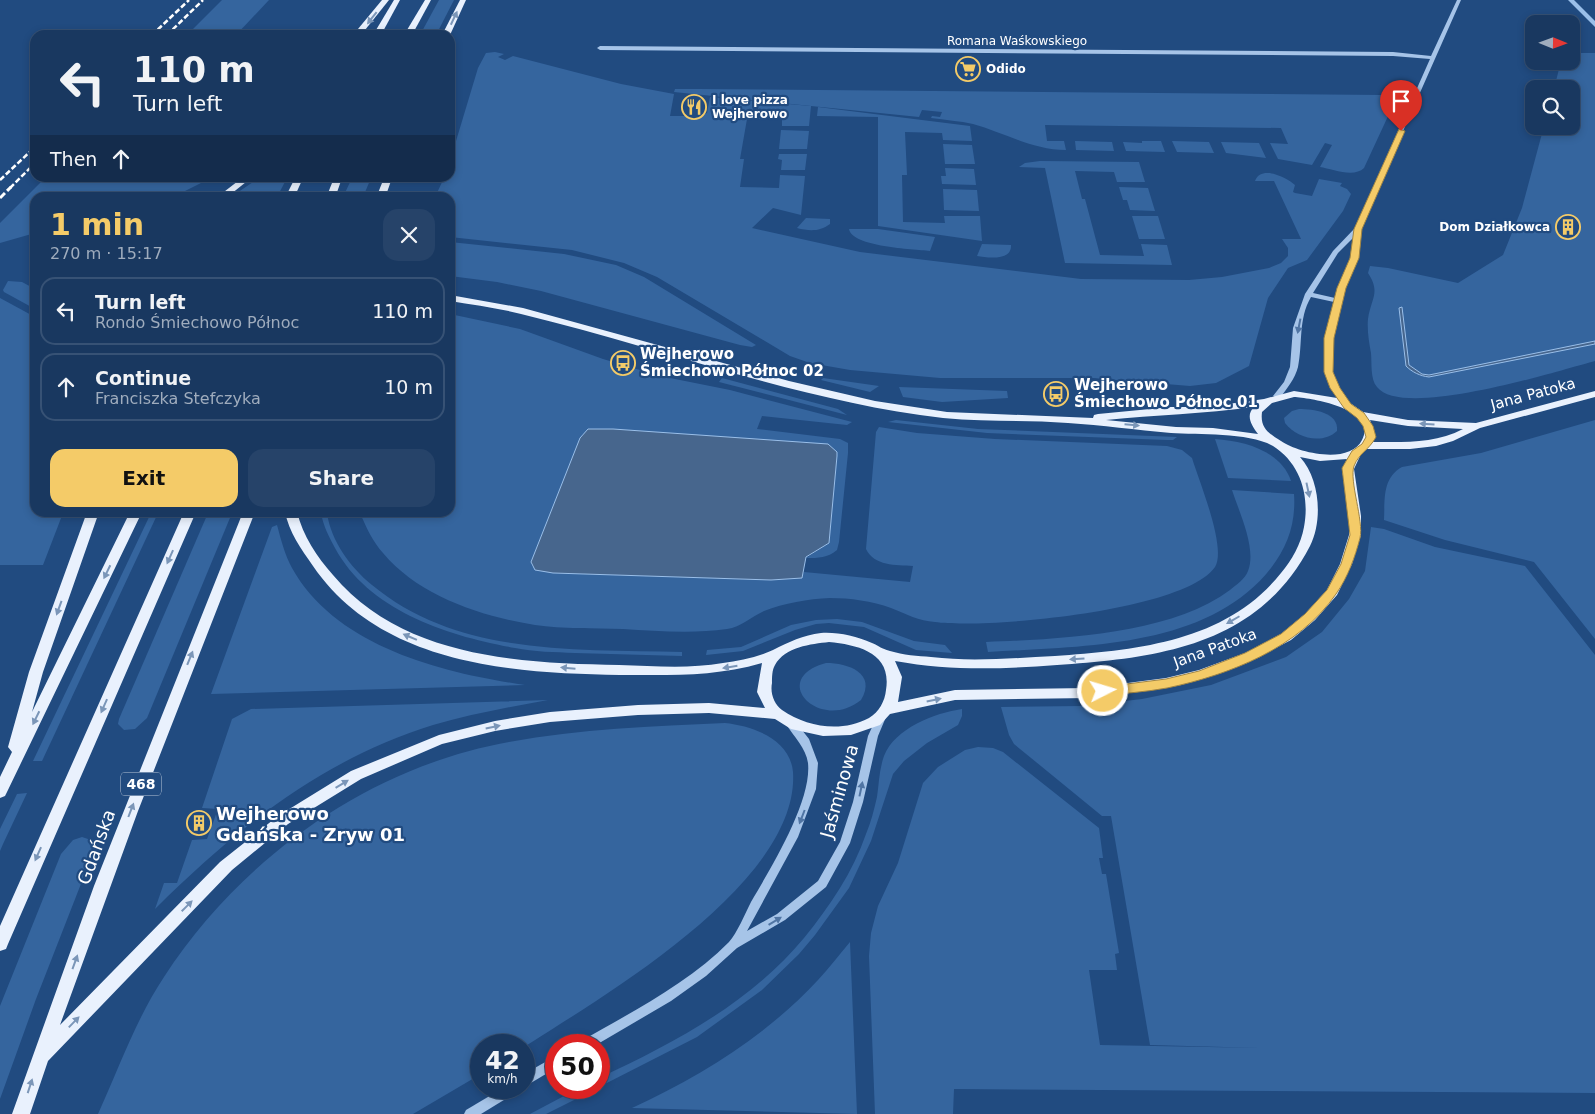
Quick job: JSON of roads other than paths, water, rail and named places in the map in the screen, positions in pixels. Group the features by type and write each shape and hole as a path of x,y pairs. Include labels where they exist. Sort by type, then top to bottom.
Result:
{"main road":[{"path":"361,30 386,0"},
{"path":"380,30 398,0"},
{"path":"411,30 428,0"},
{"path":"448,30 463,0"},
{"path":"228,192 242,182"},
{"path":"455,299 519,310 795,386 876,404 947,415 1066,419 1176,430 1213,431 1269,440"},
{"path":"1360,415 1347,406 1312,395 1294,394 1277,396 1265,402 1257,410 1255,420 1259,430 1269,440 1284,449 1301,456 1321,459 1340,458 1361,450 1441,442 1460,436 1476,426"},
{"name":"Jana Patoka","path":"1360,415 1408,423 1476,426 1595,394"},
{"path":"1066,419 1171,410 1206,410 1265,402"},
{"name":"Jana Patoka","path":"884,714 955,695 1089,693 1166,683 1202,674 1250,656 1286,637 1310,617 1332,592 1346,564 1355,535 1348,468 1371,437 1368,426 1360,415"},
{"name":"Jana Patoka","path":"881,654 951,664 1031,662 1118,656 1191,639 1232,621 1267,598 1280,584 1300,557 1308,536 1311,511 1307,483 1300,465 1284,449"},
{"path":"8,776 36,672 92,517"},
{"path":"0,792 134,517"},
{"path":"0,944 188,517"},
{"name":"Gdańska","path":"21,1114 125,826 247,517"},
{"path":"293,517 308,549 328,579 349,600 389,628 440,648 494,662 585,670 708,670 742,665 777,654 800,641 829,637 858,642 881,654 895,673 897,689 892,704 884,714 863,727 842,732 815,732 791,724 776,714 766,701 762,689 763,676 768,664 777,654"},
{"path":"40,1057 226,866 283,820 356,775 439,740 495,726 550,718 630,710 709,708 776,714"}],"street":[{"path":"1347,406 1335,388 1328,372 1329,338 1338,301 1354,258 1358,229 1459,0"},
{"name":"Romana Waśkowskiego","path":"600,48 1393,54 1434,58"},
{"path":"1277,396 1288,382 1294,367 1298,328 1304,301 1335,252 1358,229"},
{"path":"1308,294 1338,301"},
{"name":"Jaśminowa","path":"605,1034 667,997 702,972 733,945 781,917 822,884 845,843 858,802 873,736 884,714"},
{"name":"Jaśminowa","path":"733,945 793,837 811,789 813,763 805,742 791,724"},
{"path":"470,1114 495,1099"}],"waterway":[{"path":"1571,0 1595,25"}],"railway":[{"path":"157,30 189,0"},
{"path":"172,30 203,0"},
{"path":"0,180 30,152"},
{"path":"0,198 30,168"}],"place":[{"name":"Odido","path":"968,69"},
{"name":"I love pizza Wejherowo","path":"694,107"},
{"name":"Dom Działkowca","path":"1568,227"},
{"name":"Wejherowo Śmiechowo Północ 02","path":"623,363"},
{"name":"Wejherowo Śmiechowo Północ 01","path":"1056,394"},
{"name":"Wejherowo Gdańska - Zryw 01","path":"199,823"}]}
